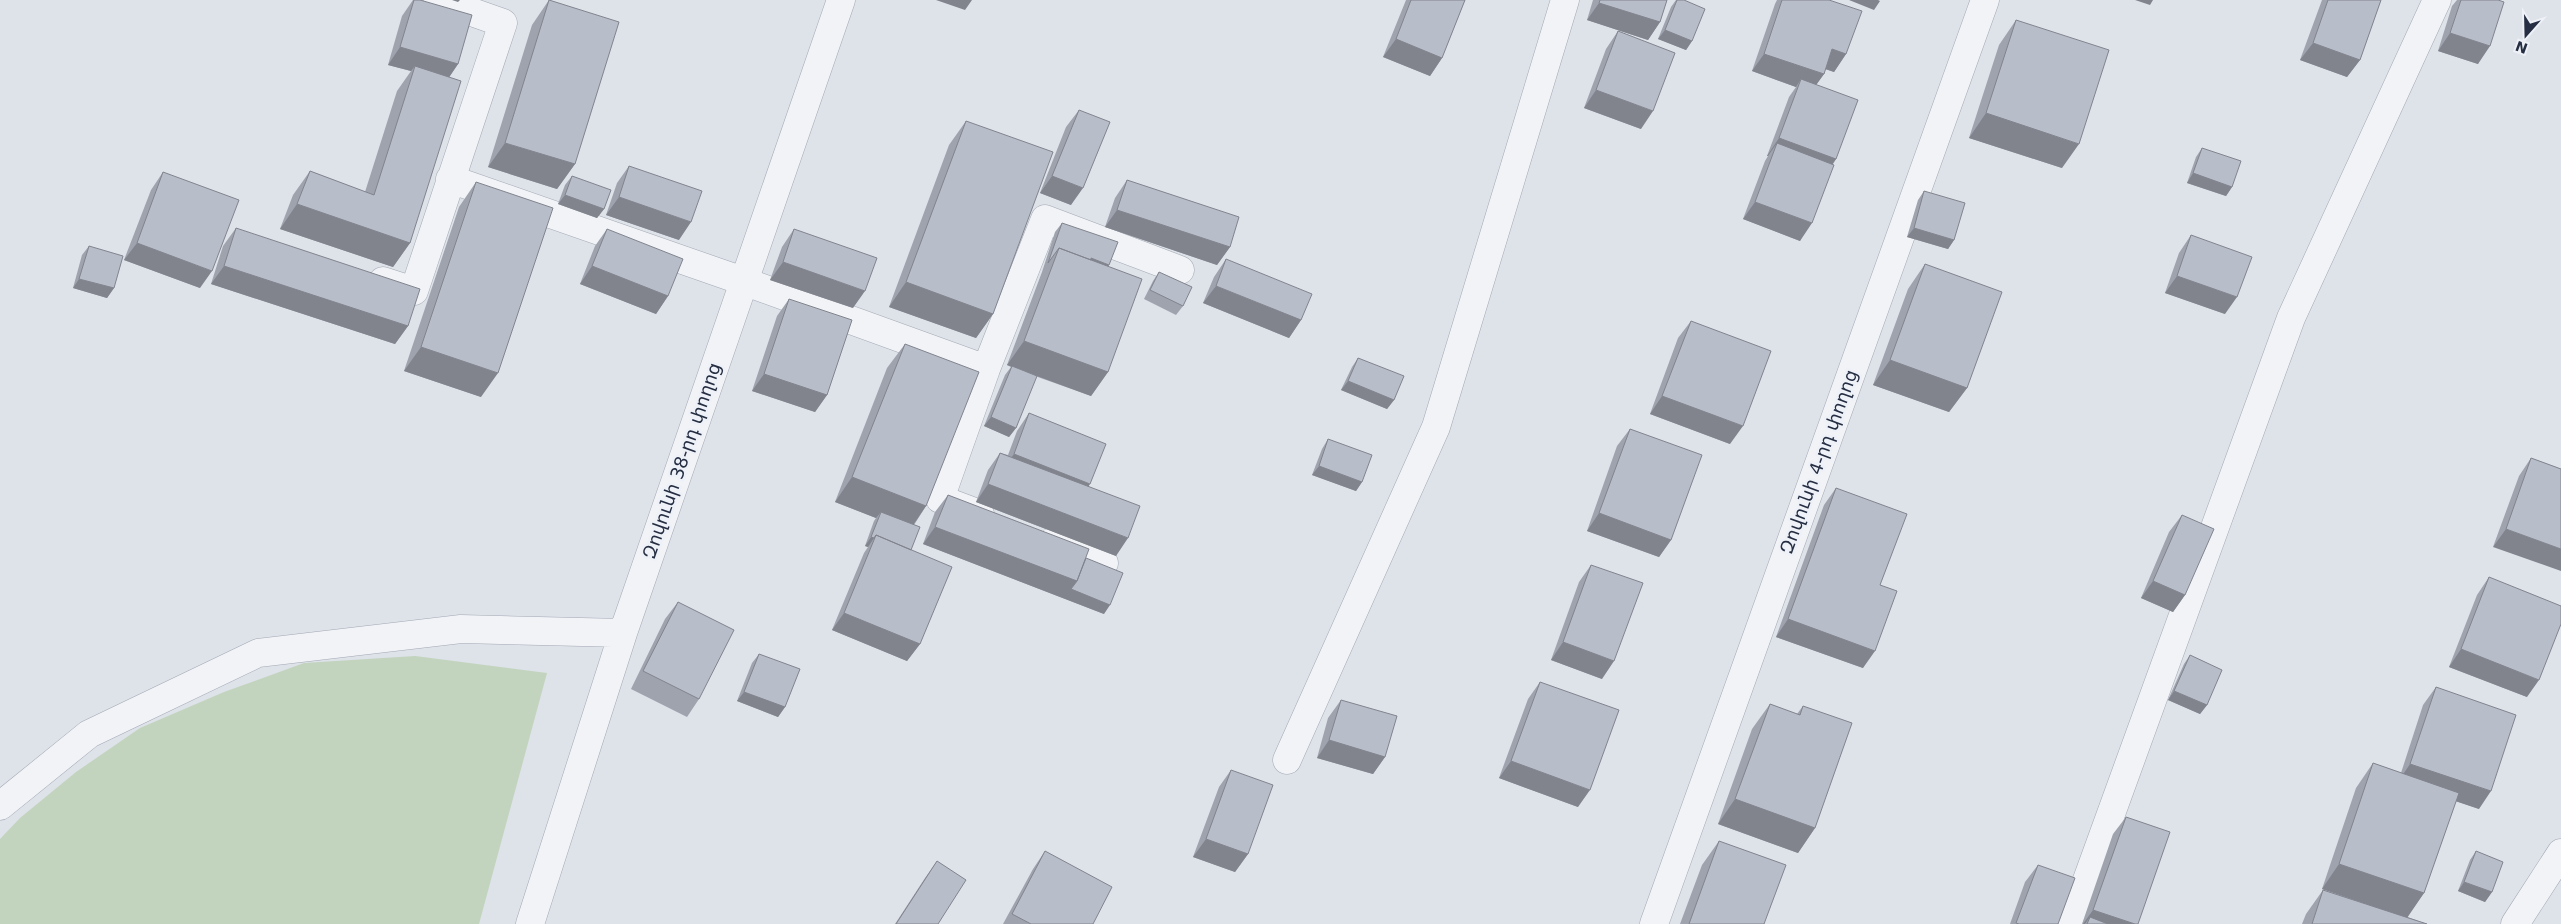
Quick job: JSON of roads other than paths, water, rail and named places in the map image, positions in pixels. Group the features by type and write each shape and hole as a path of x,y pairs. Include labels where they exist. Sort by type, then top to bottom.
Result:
{"street":[{"path":"359,273 414,291 503,23 438,0"},
{"name":"Զովունի 38-րդ փողոց","path":"530,924 623,633 841,0"},
{"path":"1287,760 1436,427 1565,0"},
{"name":"Զովունի 4-րդ փողոց","path":"1654,924 1985,0"},
{"path":"2071,924 2291,318 2437,0"},
{"path":"450,178 986,369"},
{"path":"1004,524 940,499 986,369 1044,219 1180,270"},
{"path":"1032,534 1104,563"},
{"path":"0,806 89,734 258,653 461,629 623,633"},
{"path":"2515,924 2561,853"}]}
